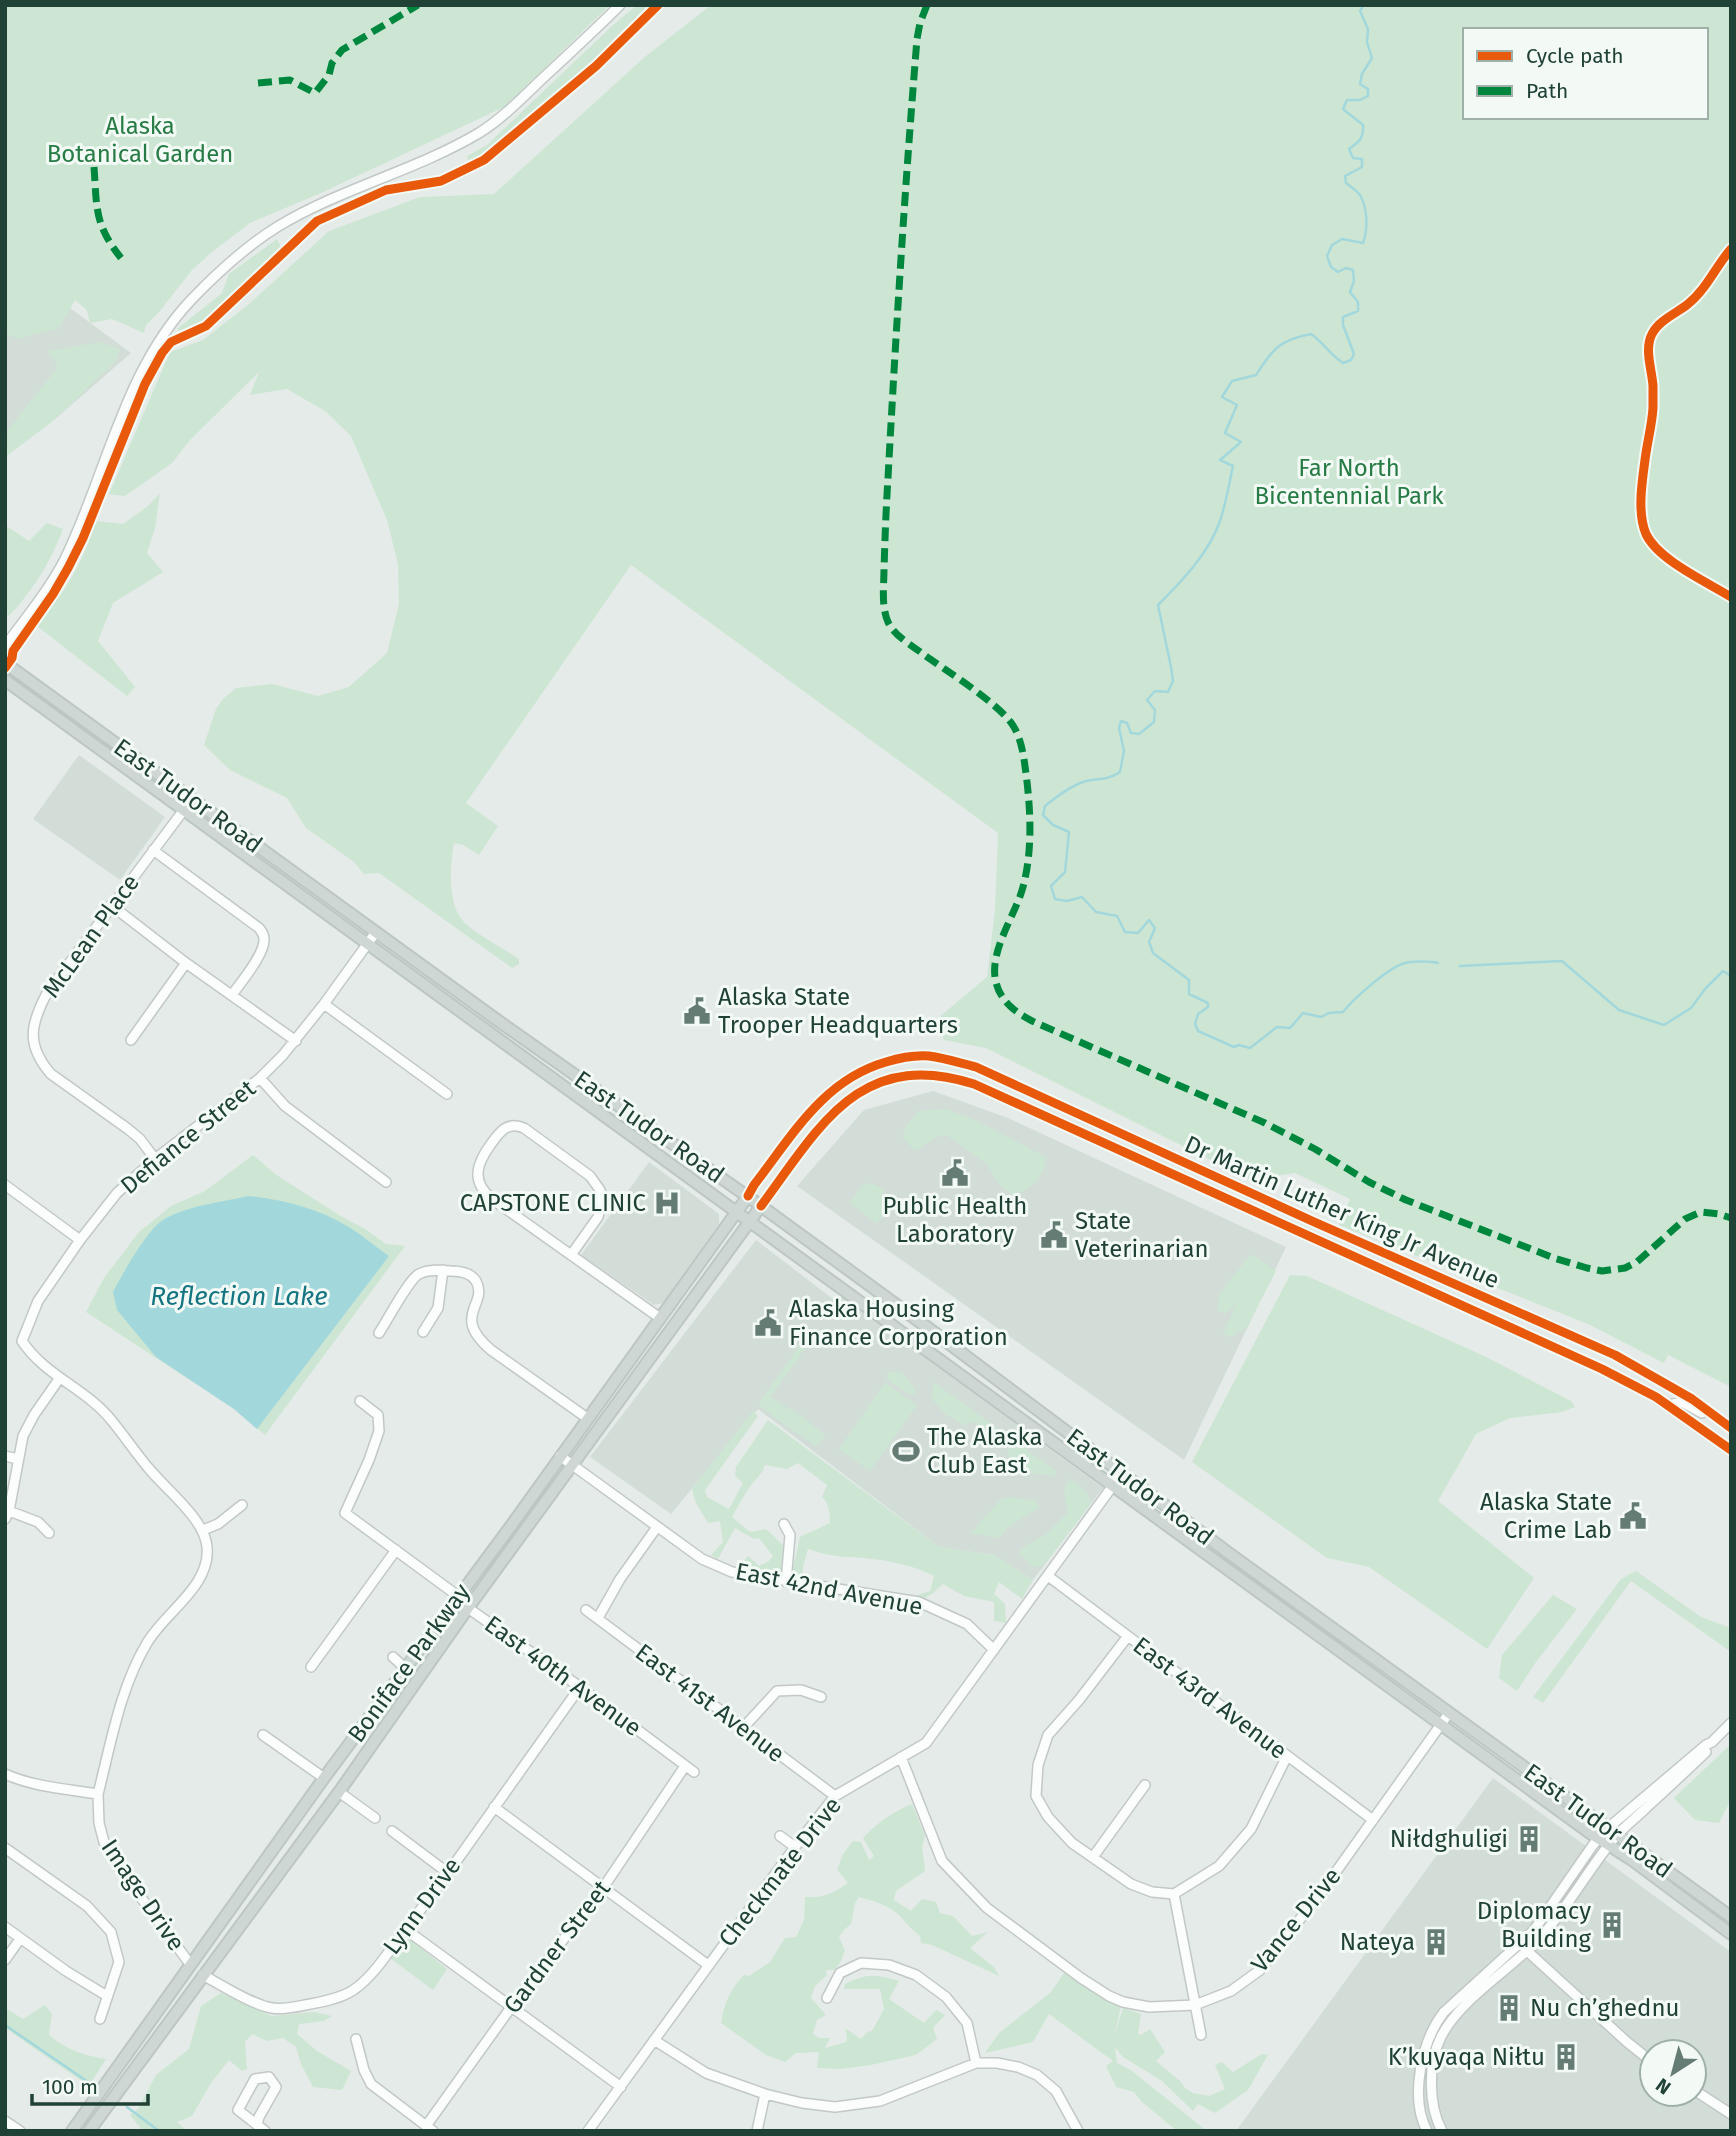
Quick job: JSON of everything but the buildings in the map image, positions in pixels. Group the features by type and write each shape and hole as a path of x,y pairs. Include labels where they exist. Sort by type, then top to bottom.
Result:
{"main road":[{"name":"East Tudor Road","path":"5,663 497,1020 748,1196 1449,1713 1731,1917"},
{"name":"East Tudor Road","path":"5,680 1731,1934"},
{"name":"Boniface Parkway","path":"72,2131 324,1778 748,1196"},
{"name":"Boniface Parkway","path":"89,2131 339,1791 468,1608 761,1206"}],"street":[{"path":"5,646 57,573 76,534 138,380 172,323 190,301 225,266 279,226 319,205 444,153 482,131 512,107 620,5"},
{"name":"McLean Place","path":"155,1159 140,1139 128,1129 51,1074 35,1049 32,1032 36,1014 47,993 192,799"},
{"path":"153,850 263,933 265,941 260,953 232,995"},
{"path":"111,905 296,1041"},
{"name":"Defiance Street","path":"60,1379 31,1355 22,1341 38,1301 80,1240 117,1193 155,1159 260,1078 296,1041 376,932"},
{"path":"131,1040 187,962"},
{"path":"324,1004 447,1094"},
{"name":"Dr Martin Luther King Jr Avenue","path":"748,1196 812,1109 836,1086 868,1067 897,1059 926,1056 976,1067 1312,1221 1615,1355 1692,1399 1731,1429"},
{"name":"Dr Martin Luther King Jr Avenue","path":"761,1206 817,1131 841,1104 862,1090 891,1078 924,1074 949,1076 974,1084 1602,1369 1668,1405 1731,1450"},
{"path":"260,1078 285,1106 386,1182"},
{"path":"571,1255 598,1217 601,1197 599,1188 590,1176 524,1128 515,1125 502,1130 482,1157 478,1168 483,1189 489,1196 571,1255 660,1318"},
{"path":"5,1185 80,1240"},
{"path":"423,1332 438,1308 443,1270"},
{"path":"379,1333 416,1275 428,1271 461,1272 475,1280 477,1293 471,1323 480,1340 587,1419"},
{"path":"49,1533 38,1522 7,1515 23,1436 34,1415 60,1379 110,1418 151,1471 203,1530 218,1524 242,1505"},
{"name":"East 40th Avenue","path":"360,1401 378,1415 379,1431 345,1513 458,1596 468,1608 694,1772"},
{"path":"1668,1405 1682,1402 1731,1429"},
{"path":"5,1456 18,1459"},
{"name":"East 42nd Avenue","path":"560,1456 702,1559 732,1572 919,1602 967,1624 994,1650"},
{"name":"Checkmate Drive","path":"590,2130 708,1965 835,1796 926,1743 1122,1473"},
{"path":"784,1524 790,1535 786,1582"},
{"path":"598,1618 620,1578 657,1527"},
{"name":"Image Drive","path":"190,1964 120,1869 104,1842 99,1823 98,1794 118,1714 147,1643 198,1582 206,1564 208,1546 203,1530"},
{"path":"311,1667 396,1550"},
{"name":"East 43rd Avenue","path":"1048,1576 1373,1820"},
{"name":"East 41st Avenue","path":"586,1610 835,1796"},
{"path":"1128,1636 1079,1700 1048,1735 1038,1765 1036,1796 1048,1817 1072,1843 1131,1884 1152,1892 1174,1894 1219,1866 1251,1829 1287,1756"},
{"path":"393,1657 405,1668"},
{"name":"Lynn Drive","path":"203,1975 272,2008 296,2007 350,1994 371,1975 580,1687"},
{"path":"743,1728 777,1691 801,1690 821,1697"},
{"name":"Vance Drive","path":"901,1758 942,1861 987,1908 1109,1996 1149,2007 1195,2006 1231,1992 1260,1970 1323,1890 1449,1713"},
{"path":"1442,2131 1434,2106 1434,2057 1440,2039 1452,2019 1524,1947 1598,1839 1612,1832 1707,1751 1731,1723"},
{"path":"264,1735 324,1778"},
{"name":"Gardner Street","path":"430,2128 512,2006 603,1888 685,1766"},
{"path":"5,1774 36,1784 98,1794"},
{"path":"1093,1857 1145,1785"},
{"path":"339,1791 375,1818"},
{"path":"494,1807 708,1965"},
{"path":"393,1831 448,1872"},
{"path":"1427,2131 1420,2108 1419,2079 1423,2055 1431,2033 1444,2012 1524,1947 1542,1936 1609,1846 1612,1832"},
{"path":"780,1836 795,1847"},
{"path":"5,1848 87,1906 111,1932 119,1962 100,2019"},
{"path":"1174,1894 1201,2035"},
{"path":"5,1927 66,1971 107,1996"},
{"path":"405,1928 621,2087"},
{"path":"5,1959 20,1939"},
{"path":"1524,1947 1638,2051"},
{"path":"827,1998 840,1973 860,1963 889,1965 916,1975 946,1997 967,2023 976,2063"},
{"path":"356,2039 364,2070 372,2084 430,2128"},
{"path":"654,2040 706,2073 765,2094 835,2107 880,2101 976,2063 1018,2067 1037,2075 1056,2091 1078,2131"},
{"path":"269,2077 276,2087 259,2117 261,2128 238,2110 255,2079 269,2077"},
{"path":"757,2131 765,2094"},
{"path":"1708,2099 1731,2114"},
{"path":"5,2121 20,2131"}],"shaded area":[{"path":"5,260 131,353 54,420 5,457"},
{"path":"79,755 165,817 120,880 33,819"},
{"path":"933,1091 1008,1118 1286,1247 1184,1460 797,1186 864,1110"},
{"path":"649,1162 719,1214 719,1224 663,1303 654,1305 581,1255"},
{"path":"756,1240 833,1299 842,1297 1103,1488 1033,1580 994,1555 939,1547 758,1409 671,1514 590,1457"},
{"path":"1493,1778 1731,1952 1731,2131 1236,2131"}],"green space":[{"name":"Alaska Botanical Garden","path":"5,5 610,5 504,107 321,193 250,223 192,270 146,325 144,333 112,319 90,323 87,310 75,300 59,328 17,339 5,332"},
{"path":"637,5 655,5 593,63 484,157 469,164 467,156 487,145"},
{"name":"Far North Bicentennial Park","path":"711,5 1731,5 1731,1387 1668,1355 1664,1363 1588,1324 1339,1225 1350,1199 1295,1173 1251,1180 986,1048 944,1040 937,1019 987,977 995,910 998,833 631,565 466,803 498,826 479,855 454,843 451,884 459,915 476,931 519,959 519,964 512,968 379,873 364,874 354,862 306,828 287,798 230,770 204,745 216,709 236,688 272,684 318,696 349,687 387,653 399,604 398,564 387,520 351,436 325,411 287,389 250,395 259,372 190,440 172,463 125,496 109,494 170,352 203,340 249,304 329,231 420,197 494,194 646,56"},
{"path":"277,239 281,248 210,321 182,332 177,329 222,293 229,274"},
{"path":"100,342 120,349 116,361 54,420 5,457 5,434 58,367 48,351"},
{"path":"160,493 155,528 147,553 163,572 113,603 98,641 135,687 127,696 37,626 72,576 85,551 95,521 123,524 148,506"},
{"path":"47,523 63,529 34,586 9,616 5,613 5,525 29,541"},
{"path":"945,1109 975,1120 1046,1157 1039,1177 1025,1190 1012,1195 1000,1185 986,1163 945,1134 918,1149 912,1147 903,1137 907,1125 919,1111"},
{"name":"Reflection Lake","path":"253,1155 275,1174 386,1244 405,1246 265,1435 234,1409 86,1312 104,1278 139,1232 171,1206 205,1191"},
{"path":"870,1183 883,1189 882,1217 876,1223 850,1203 863,1185"},
{"path":"1251,1254 1276,1271 1247,1327 1231,1337 1223,1333 1237,1304 1226,1313 1217,1310 1220,1293"},
{"path":"1290,1275 1307,1276 1484,1356 1571,1401 1575,1407 1562,1412 1510,1418 1476,1434 1438,1501 1534,1578 1487,1649 1369,1567 1327,1558 1192,1462"},
{"path":"811,1330 815,1335 770,1397 803,1417 826,1436 816,1446 758,1404"},
{"path":"888,1372 901,1372 912,1384 916,1394 909,1394 886,1379"},
{"path":"885,1383 917,1405 870,1471 839,1449"},
{"path":"935,1383 1056,1471 1054,1476 1023,1472 1011,1462 1006,1444 973,1421 965,1426 948,1417 932,1399"},
{"path":"753,1411 758,1416 705,1490 707,1497 729,1509 743,1483 735,1476 736,1467 768,1420 939,1547 994,1555 1033,1580 1022,1599 999,1582 994,1594 1005,1604 1006,1623 994,1621 994,1602 964,1596 943,1584 923,1599 917,1595 930,1591 934,1576 900,1564 829,1555 808,1549 803,1566 803,1579 791,1577 800,1537 830,1523 828,1506 822,1497 827,1485 798,1463 787,1469 765,1465 732,1517 750,1532 766,1529 783,1545 781,1572 770,1577 747,1573 740,1565 748,1556 759,1566 773,1556 759,1538 754,1539 735,1528 718,1559 711,1555 723,1542 720,1521 708,1523 696,1503 692,1489"},
{"path":"1071,1479 1087,1493 1091,1504 1044,1565 1032,1567 1019,1553 1025,1546 1044,1536 1068,1512 1065,1490"},
{"path":"1007,1497 1036,1501 1039,1508 1012,1524 999,1538 971,1533 1000,1500"},
{"path":"1636,1571 1701,1617 1731,1628 1731,1652 1631,1581 1543,1703 1533,1697 1621,1579"},
{"path":"1553,1595 1577,1609 1517,1691 1499,1678 1502,1655"},
{"path":"1731,1744 1731,1799 1719,1823 1695,1820 1674,1798"},
{"path":"912,1804 925,1836 922,1847 925,1871 896,1891 894,1900 911,1911 922,1899 936,1902 940,1913 953,1916 972,1936 988,1932 970,1948 994,1967 999,1976 932,1945 921,1943 920,1936 896,1912 859,1897 855,1903 851,1924 839,1937 845,1951 840,1963 834,1970 826,1970 827,1975 815,1986 811,1998 826,2015 817,2020 813,2034 819,2038 830,2038 825,2048 846,2042 845,2028 861,2039 867,2032 872,2031 884,2009 880,1989 844,1989 845,1984 853,1980 877,1976 899,1981 889,1999 924,2023 936,2010 945,2015 933,2028 937,2039 916,2055 871,2065 840,2069 817,2068 819,2052 796,2053 785,2062 766,2055 721,2023 728,1997 739,1980 770,1962 785,1938 796,1937 804,1920 805,1897 828,1895 848,1883 837,1870 843,1854 853,1841 861,1842 869,1860 874,1856 863,1838 886,1818"},
{"path":"407,1937 447,1969 433,1990 390,1958"},
{"path":"1064,1973 1121,2006 1114,2036 1123,2008 1141,2014 1138,2034 1150,2029 1165,2052 1156,2061 1193,2093 1209,2096 1225,2089 1215,2065 1222,2062 1233,2072 1262,2054 1268,2055 1248,2090 1215,2113 1198,2104 1193,2111 1162,2081 1123,2057 1115,2047 1117,2063 1132,2071 1207,2131 1177,2131 1134,2092 1116,2087 1106,2066 1113,2061 1049,2014 1033,2042 985,2053 999,2033 1051,1992"},
{"path":"221,1993 272,2016 314,2012 332,2016 324,2021 299,2024 297,2034 317,2051 351,2071 342,2090 313,2087 296,2047 283,2038 267,2041 252,2034 245,2042 247,2069 242,2071 229,2060 211,2083 192,2116 177,2122 187,2131 143,2131 130,2115 138,2109 156,2075 189,2049 201,2006"},
{"path":"45,2005 52,2014 49,2035 76,2051 106,2059 89,2086 5,2028 5,2008 23,2019"}],"water":[{"name":"Reflection Lake","path":"248,1196 287,1202 325,1215 349,1227 389,1256 257,1429 234,1409 156,1357 117,1310 113,1292 143,1242 163,1220 193,1208"}],"waterway":[{"path":"1364,5 1360,11 1368,29 1367,42 1372,58 1362,74 1360,84 1368,89 1368,96 1360,100 1347,100 1343,109 1363,125 1360,139 1349,149 1353,158 1362,159 1362,167 1345,176 1346,183 1359,193 1363,201 1366,232 1363,243 1342,239 1332,245 1327,256 1331,267 1338,272 1346,268 1353,270 1354,281 1350,292 1358,302 1358,311 1343,317 1343,325 1354,354 1351,360 1343,363 1311,334 1291,339 1278,347 1256,375 1232,381 1222,397 1237,405 1225,433 1241,442 1220,460 1233,466 1220,521 1202,555 1158,605 1173,681 1168,692 1155,691 1147,700 1155,710 1154,722 1139,734 1131,733 1127,723 1121,721 1119,728 1124,751 1120,772 1073,787 1045,806 1043,815 1053,825 1069,832 1065,872 1051,886 1055,899 1067,901 1082,897 1096,912 1117,916 1125,932 1138,933 1149,920 1155,928 1149,942 1153,953 1189,980 1189,994 1208,1003 1208,1007 1198,1014 1195,1024 1198,1031 1234,1047 1239,1045 1250,1048 1277,1027 1290,1028 1303,1013 1321,1017 1329,1013 1343,1012 1372,984 1405,963 1438,963"},
{"path":"1460,966 1562,961 1619,1010 1664,1025 1691,1008 1723,971 1731,976"},
{"path":"5,2025 91,2084"},
{"path":"127,2107 159,2131"}],"marked path":[{"path":"258,83 290,80 315,93 329,75 332,63 342,50 418,5"},
{"path":"927,5 917,39 909,149 887,501 884,603 888,622 898,635 994,705 1012,724 1020,741 1029,807 1029,855 1023,887 995,962 995,977 1000,992 1012,1008 1032,1021 1265,1123 1406,1200 1554,1258 1602,1271 1625,1268 1637,1262 1685,1219 1701,1212 1731,1218"},
{"path":"94,167 98,215 106,235 121,258"}],"cycle path":[{"path":"5,668 13,651 68,568 83,538 145,384 171,342 206,326 317,221 386,190 441,181 484,160 596,66 658,5"},
{"path":"1731,249 1700,292 1668,317 1652,334 1649,353 1653,408 1641,507 1643,526 1652,544 1684,570 1731,597"},
{"path":"748,1196 796,1129 844,1082 864,1070 896,1059 913,1056 947,1059 976,1067 1312,1221 1615,1355 1692,1399 1731,1428"},
{"path":"761,1206 824,1123 847,1102 872,1086 901,1077 935,1076 974,1084 1602,1369 1656,1397 1731,1450"}],"place":[{"name":"Alaska State Trooper Headquarters","path":"697,1011"},
{"name":"Public Health Laboratory","path":"955,1173"},
{"name":"CAPSTONE CLINIC","path":"667,1203"},
{"name":"State Veterinarian","path":"1054,1235"},
{"name":"Alaska Housing Finance Corporation","path":"768,1323"},
{"name":"The Alaska Club East","path":"906,1451"},
{"name":"Alaska State Crime Lab","path":"1633,1516"},
{"name":"Niłdghuligi","path":"1529,1839"},
{"name":"Diplomacy Building","path":"1612,1925"},
{"name":"Nateya","path":"1436,1942"},
{"name":"Nu ch’ghednu","path":"1509,2008"},
{"name":"K’kuyaqa Niłtu","path":"1566,2057"}]}
